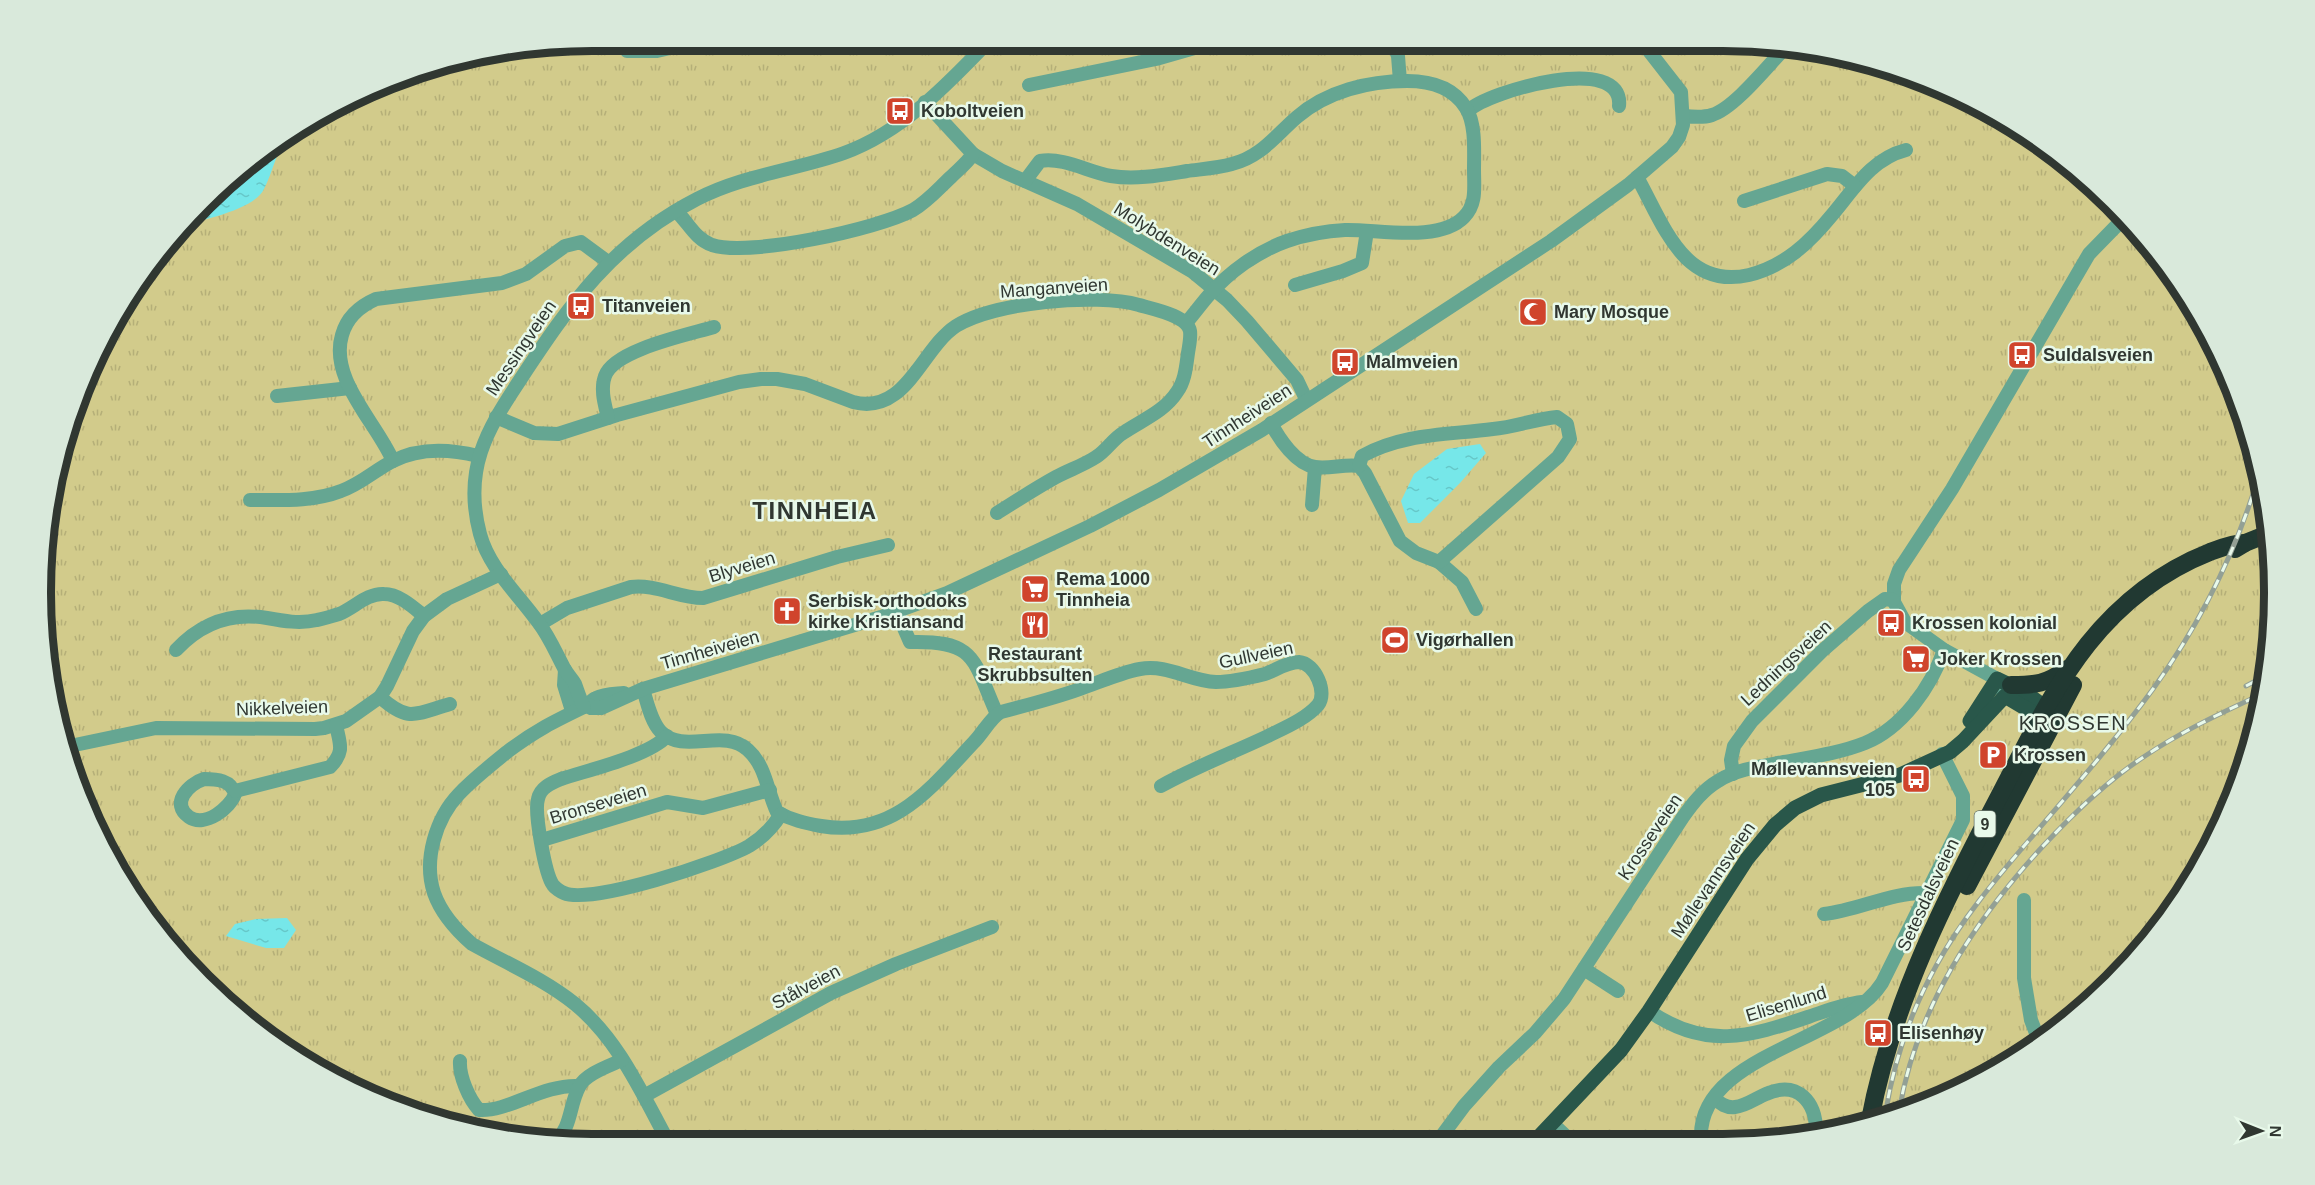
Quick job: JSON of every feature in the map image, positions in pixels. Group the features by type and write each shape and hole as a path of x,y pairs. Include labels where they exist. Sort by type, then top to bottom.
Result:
{"highway":[{"name":"Setesdalsveien","path":"2048,713 2076,680 2098,646 2143,599 2186,570 2261,537"},
{"name":"Setesdalsveien","path":"1871,1113 1881,1066 1893,1028 1910,987 1984,854 2071,667 2101,629 2158,579 2199,557 2237,543 2245,543"},
{"name":"9","path":"1999,683 2045,682 2071,667"}],"main road":[{"path":"1999,683 2048,713"},
{"name":"Møllevannsveien","path":"1542,1134 1621,1050 1649,1011 1756,846 1783,818 1795,808 1821,795 1900,775 1950,752 1959,746 1999,683"}],"street":[{"path":"627,51 657,51"},
{"name":"Messingveien","path":"581,708 572,680 564,670 556,651 540,624 490,559 480,536 475,495 478,456 496,417 577,298 608,262 649,228 717,189 846,152 871,141 925,102 979,51"},
{"path":"1029,86 1184,51"},
{"path":"1396,51 1400,81"},
{"path":"1649,51 1681,92 1684,116 1711,116 1721,110 1739,97 1779,54"},
{"path":"1468,111 1481,101 1504,94 1553,81 1577,78 1599,79 1609,83 1618,95 1619,106"},
{"path":"997,513 1053,479 1098,456 1114,439 1165,407 1179,390 1185,371 1190,333 1185,323 1214,290 1253,258 1276,245 1329,231 1432,231 1454,224 1463,218 1474,200 1473,141 1468,111 1462,102 1441,86 1400,81 1374,82 1345,90 1298,116 1253,157 1230,165 1128,178 1095,173 1050,159 1040,161 1025,181"},
{"name":"Molybdenveien","path":"925,102 973,154 1092,213 1176,262 1214,290 1247,321 1279,358 1297,380 1306,399"},
{"name":"Tinnheiveien","path":"664,1134 622,1060 596,1024 574,1003 553,988 472,944 462,935 440,905 431,878 433,840 442,818 458,795 524,738 581,708 601,708 643,689 897,612 984,577 1090,526 1204,464 1271,423 1599,207 1672,147 1682,132 1684,116"},
{"path":"1637,177 1670,237 1687,261 1704,273 1728,278 1759,273 1797,253 1855,186 1883,158 1906,150"},
{"path":"676,211 686,219 697,236 713,246 759,247 818,238 892,219 916,208 937,191 973,154"},
{"path":"1744,201 1827,174 1842,176 1855,186"},
{"path":"1999,683 1905,622 1893,600 1894,584 1899,570 1952,489 2089,254 2119,224"},
{"path":"1295,285 1362,263 1367,231"},
{"path":"393,461 342,371 339,359 340,339 350,317 366,303 389,297 502,283 526,274 573,242 581,242 608,262"},
{"name":"Manganveien","path":"496,417 534,433 558,434 608,418 752,380 792,381 863,405 874,404 892,397 909,382 936,343 951,330 968,320 1004,308 1057,302 1119,301 1163,312 1185,323"},
{"path":"608,418 604,402 604,383 610,367 618,359 636,351 714,327"},
{"path":"277,396 350,388"},
{"path":"1359,466 1362,456 1372,451 1418,437 1494,429 1557,417 1567,424 1570,439 1557,457 1439,562"},
{"path":"1271,423 1285,444 1307,464 1359,466 1365,473 1400,541 1416,553 1439,562 1462,582 1476,609"},
{"path":"250,500 289,500 330,495 355,486 393,461 435,450 478,456"},
{"path":"1312,505 1315,466"},
{"name":"Blyveien","path":"540,624 567,608 632,587 643,586 691,598 703,598 806,566 888,545"},
{"name":"Nikkelveien","path":"73,745 156,728 315,729 336,725 354,717 380,697 413,632 424,616 447,599 501,574"},
{"path":"176,650 204,628 228,617 240,615 289,622 315,621 340,614 374,595 386,594 396,597 424,616"},
{"name":"Ledningsveien","path":"1733,774 1731,760 1734,747 1752,721 1822,651 1868,611 1885,599 1893,600"},
{"path":"643,689 656,724 667,736 690,741 727,740 748,749 756,759 773,802 781,814 804,823 844,828 866,826 891,818 917,800 985,731 997,714 980,669 972,658 952,645 910,642 897,612"},
{"name":"Krosseveien","path":"1443,1134 1464,1106 1551,1015 1699,796 1720,780 1733,774 1836,751 1877,737 1909,709 1948,652"},
{"name":"Gullveien","path":"997,714 1079,690 1124,673 1152,668 1166,669 1212,682 1225,682 1264,674 1295,663 1305,663 1312,669 1322,691 1319,703 1312,711 1282,729 1182,774 1161,786"},
{"path":"380,697 394,710 405,715 450,704"},
{"path":"235,791 330,767 339,758 341,749 336,725"},
{"name":"Bronseveien","path":"667,736 663,741 640,752 550,783 541,792 537,810 543,854 553,884 562,892 573,896 618,890 722,857 758,840 776,823 781,814"},
{"path":"1701,1134 1702,1120 1723,1086 1742,1071 1867,1002 1882,983 1959,830 1964,813 1963,796 1942,754"},
{"name":"Bronseveien","path":"542,840 667,802 703,808 770,790"},
{"path":"1824,914 1840,912 1895,896 1926,893"},
{"path":"2024,900 2024,978 2031,1020 2037,1033"},
{"name":"Stålveien","path":"644,1096 800,1009 864,977 992,927"},
{"path":"1584,969 1618,992"},
{"name":"Elisenlund","path":"1649,1011 1684,1030 1714,1037 1735,1037 1776,1028 1839,1006 1867,1002"},
{"path":"563,1133 579,1086 585,1080 622,1060"},
{"path":"460,1061 459,1067 471,1098 479,1110 495,1108 550,1089 579,1086"},
{"path":"1714,1098 1721,1104 1732,1107 1745,1104 1767,1093 1793,1090 1806,1099 1811,1106 1815,1126"},
{"path":"1552,1123 1564,1134"}],"green space":[{"path":"557,52 1758,52 1828,61 1863,69 1930,92 1962,107 2023,142 2080,185 2130,235 2173,292 2208,353 2223,385 2246,452 2254,487 2263,557 2264,592 2263,628 2254,698 2246,733 2223,800 2208,832 2173,893 2130,950 2080,1000 2023,1043 1962,1078 1897,1105 1828,1124 1758,1133 1722,1134 592,1134 557,1133 487,1124 452,1116 385,1093 353,1078 292,1043 235,1000 185,950 163,922 142,893 107,832 92,800 69,733 56,663 51,592 52,557 61,487 69,452 92,385 124,322 142,292 185,235 235,185 292,142 353,107 385,92 452,69 487,61"}],"water":[{"path":"280,151 264,189 258,196 250,203 200,220 235,185"},
{"path":"1480,444 1486,453 1460,483 1420,523 1408,523 1401,501 1414,474 1447,449"},
{"path":"287,918 296,930 284,948 266,948 226,936 235,924 256,919"}],"railway":[{"path":"1887,1108 1898,1058 1911,1020 1946,949 1991,885 2139,708 2170,664 2215,586 2254,490"},
{"path":"2246,686 2257,680"},
{"path":"1901,1104 1907,1074 1919,1037 1934,1002 1972,935 2018,874 2079,810 2129,767 2186,731 2254,698"}],"place":[{"name":"Koboltveien","path":"900,111"},
{"name":"Titanveien","path":"581,306"},
{"name":"Mary Mosque","path":"1533,312"},
{"name":"Suldalsveien","path":"2022,355"},
{"name":"Malmveien","path":"1345,362"},
{"name":"Rema 1000 Tinnheia","path":"1035,589"},
{"name":"Serbisk-orthodoks kirke Kristiansand","path":"787,611"},
{"name":"Krossen kolonial","path":"1891,623"},
{"name":"Restaurant Skrubbsulten","path":"1035,625"},
{"name":"Vigørhallen","path":"1395,640"},
{"name":"Joker Krossen","path":"1916,659"},
{"name":"Krossen","path":"1993,755"},
{"name":"Møllevannsveien 105","path":"1916,779"},
{"name":"Elisenhøy","path":"1878,1033"}],"district":[{"name":"TINNHEIA","path":"815,511"},
{"name":"KROSSEN","path":"2073,723"}]}
